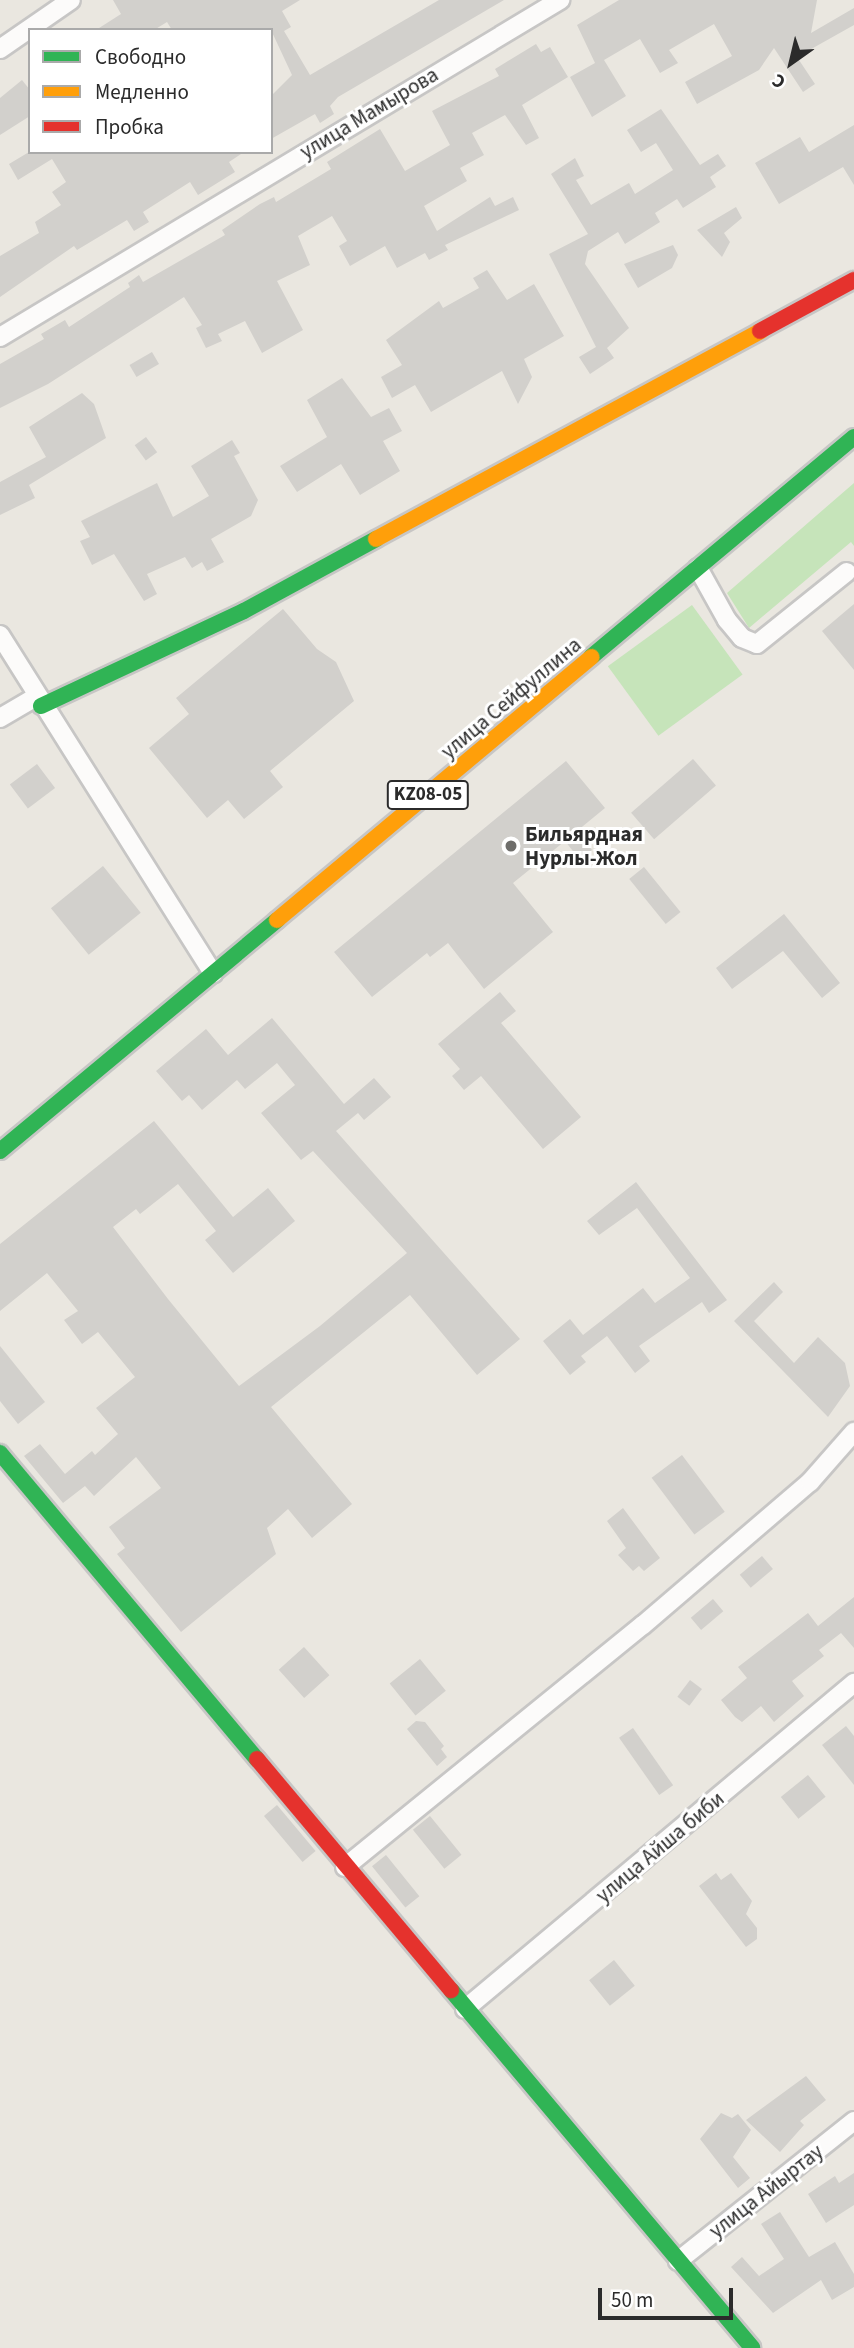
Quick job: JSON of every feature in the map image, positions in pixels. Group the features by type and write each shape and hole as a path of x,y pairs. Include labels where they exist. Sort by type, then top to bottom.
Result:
{"street":[{"path":"30,28 71,0"},
{"name":"улица Мамырова","path":"0,337 560,0"},
{"path":"0,49 28,30"},
{"path":"0,718 244,611 854,280"},
{"name":"улица Сейфуллина","path":"0,1151 854,437"},
{"path":"698,568 727,620 742,638 757,644 847,572"},
{"path":"0,635 38,701 213,973"},
{"path":"345,1867 643,1625 810,1482 854,1432"},
{"path":"0,1453 465,2010 752,2348"},
{"name":"улица Айша биби","path":"465,2010 854,1683"},
{"name":"улица Айыртау","path":"678,2261 854,2121"}],"green space":[{"path":"854,483 854,546 851,542 749,628 727,593"},
{"path":"692,605 743,675 658,736 608,666"}],"building":[{"path":"113,0 300,0 282,11 291,27 284,31 310,75 439,0 504,0 338,97 330,106 334,114 320,123 315,114 273,138 273,94 292,75 273,34 273,28 171,28 167,22 157,28 99,28 121,14"},
{"path":"619,0 817,0 811,33 854,8 854,25 797,57 815,84 803,92 774,48 759,70 697,104 685,82 732,56 714,24 669,50 678,63 660,73 640,39 604,60 626,96 592,117 570,77 595,63 577,25"},
{"path":"536,44 541,52 550,47 568,77 522,105 539,138 526,145 505,115 472,133 484,155 460,168 467,181 424,206 437,231 490,197 495,206 513,197 519,210 445,245 448,250 429,260 425,253 397,268 385,246 350,266 339,246 347,241 332,216 298,236 310,265 277,281 303,330 262,353 245,321 218,334 222,341 206,348 196,328 202,325 184,297 48,384 0,408 0,364 44,339 41,334 65,320 69,327 130,287 128,283 139,275 143,282 225,235 222,230 260,204 274,197 276,202 331,169 327,162 380,129 405,171 450,145 432,111 499,76 495,69"},
{"path":"22,80 28,88 28,117 0,135 0,98"},
{"path":"661,109 700,165 718,154 726,166 710,177 716,187 683,208 677,199 655,213 660,222 625,244 618,232 588,251 585,264 629,328 607,348 614,358 590,374 579,357 596,347 549,254 588,234 551,174 575,158 584,176 576,180 591,205 629,183 635,194 673,170 656,143 641,152 627,130"},
{"path":"854,125 854,185 843,167 779,204 755,163 800,137 809,152"},
{"path":"28,153 241,154 229,162 235,172 198,195 190,182 143,212 149,222 134,231 127,220 77,250 74,246 0,297 0,256 39,233 35,222 61,205 52,192 66,182 52,159 18,180 9,164"},
{"path":"736,207 742,218 724,233 730,242 722,257 697,230"},
{"path":"673,245 678,255 672,268 638,288 624,264"},
{"path":"487,270 507,300 534,284 564,336 524,359 532,377 518,404 502,371 431,412 415,385 392,398 381,377 402,365 386,340 439,301 443,308 479,288 473,278"},
{"path":"152,352 159,364 136,377 129,365"},
{"path":"342,378 371,417 389,408 402,431 383,441 400,471 360,495 341,464 297,492 280,466 327,437 307,400"},
{"path":"82,393 94,404 106,438 29,485 35,498 0,515 0,482 46,457 29,427"},
{"path":"146,437 157,452 146,461 135,445"},
{"path":"232,440 240,453 234,456 258,500 251,516 211,539 224,562 207,571 202,562 192,568 185,557 147,574 157,594 144,601 114,554 92,565 80,541 90,537 81,521 157,483 173,517 209,496 191,466"},
{"path":"854,604 854,670 822,631"},
{"path":"283,609 317,649 336,662 354,701 270,771 283,787 244,819 228,800 207,818 149,748 189,714 176,698"},
{"path":"693,759 716,785 654,839 631,813"},
{"name":"Бильярдная Нурлы-Жол","path":"566,761 605,808 577,831 592,850 580,860 565,841 513,883 553,932 484,989 448,943 430,957 427,953 372,997 334,952"},
{"path":"37,764 55,788 28,808 10,784"},
{"path":"103,866 141,913 89,955 51,908"},
{"path":"644,867 681,912 666,924 629,879"},
{"path":"784,914 840,983 822,998 783,951 732,989 716,968"},
{"path":"500,992 516,1011 501,1023 581,1117 543,1149 481,1076 464,1090 452,1076 460,1069 438,1044"},
{"path":"272,1018 344,1104 374,1078 391,1097 364,1120 358,1113 336,1131 520,1339 477,1375 410,1295 271,1407 352,1504 312,1538 288,1509 267,1528 276,1554 181,1632 117,1554 125,1548 109,1527 161,1488 136,1457 94,1496 85,1486 63,1503 24,1456 40,1444 65,1474 92,1451 95,1455 118,1434 96,1408 135,1377 98,1332 82,1344 64,1320 78,1311 47,1273 0,1311 0,1244 154,1121 233,1217 268,1188 295,1221 233,1273 205,1240 216,1231 178,1184 140,1214 136,1209 113,1227 168,1299 239,1386 320,1326 407,1253 313,1151 301,1160 261,1113 295,1085 277,1063 245,1089 237,1080 202,1110 189,1095 182,1101 156,1071 206,1029 228,1055"},
{"path":"636,1182 727,1300 709,1313 702,1302 639,1346 650,1361 635,1373 607,1336 581,1356 586,1362 570,1375 543,1341 570,1319 583,1335 643,1288 655,1303 690,1278 637,1208 599,1235 587,1221"},
{"path":"774,1282 783,1292 754,1321 794,1363 818,1337 845,1363 850,1386 828,1417 734,1321"},
{"path":"0,1346 45,1402 18,1424 0,1401"},
{"path":"682,1455 725,1512 694,1535 652,1478"},
{"path":"623,1508 660,1558 644,1571 639,1566 633,1571 618,1555 626,1548 607,1521"},
{"path":"762,1556 773,1569 751,1588 740,1575"},
{"path":"854,1597 854,1648 841,1633 819,1650 824,1656 792,1681 804,1696 774,1722 761,1706 742,1722 735,1717 721,1700 747,1678 738,1667 808,1613 818,1626"},
{"path":"713,1599 723,1611 701,1630 691,1618"},
{"path":"304,1647 329,1675 304,1698 279,1670"},
{"path":"420,1659 446,1691 415,1715 390,1684"},
{"path":"690,1680 702,1689 689,1706 677,1697"},
{"path":"416,1721 425,1722 444,1746 441,1749 447,1757 437,1766 407,1729"},
{"path":"846,1726 854,1736 854,1785 822,1745"},
{"path":"633,1728 673,1785 659,1795 619,1738"},
{"path":"808,1775 826,1797 798,1819 781,1797"},
{"path":"277,1805 316,1851 303,1862 264,1816"},
{"path":"430,1816 461,1855 444,1869 413,1830"},
{"path":"386,1855 419,1896 405,1908 372,1866"},
{"path":"716,1873 721,1880 731,1873 752,1901 746,1914 757,1928 757,1939 746,1947 699,1886"},
{"path":"614,1960 635,1986 610,2006 589,1980"},
{"path":"806,2076 826,2100 800,2121 804,2125 780,2152 746,2120"},
{"path":"721,2113 732,2118 738,2114 751,2130 733,2157 750,2178 738,2188 700,2139"},
{"path":"854,2173 854,2205 826,2223 808,2194 835,2176 839,2183"},
{"path":"780,2212 809,2257 835,2242 854,2274 854,2287 832,2300 821,2280 773,2313 731,2267 742,2257 759,2276 784,2259 761,2224"}],"traffic: fast":[{"path":"591,657 854,437"},
{"path":"41,706 244,611 376,539"},
{"path":"0,1151 277,920"},
{"path":"0,1453 257,1759"},
{"path":"451,1990 752,2348"}],"traffic: slow":[{"path":"376,539 760,331"},
{"path":"277,920 591,657"}],"traffic: jam":[{"path":"760,331 854,280"},
{"path":"257,1759 451,1990"}],"place":[{"name":"Бильярдная Нурлы-Жол","path":"511,846"}]}
